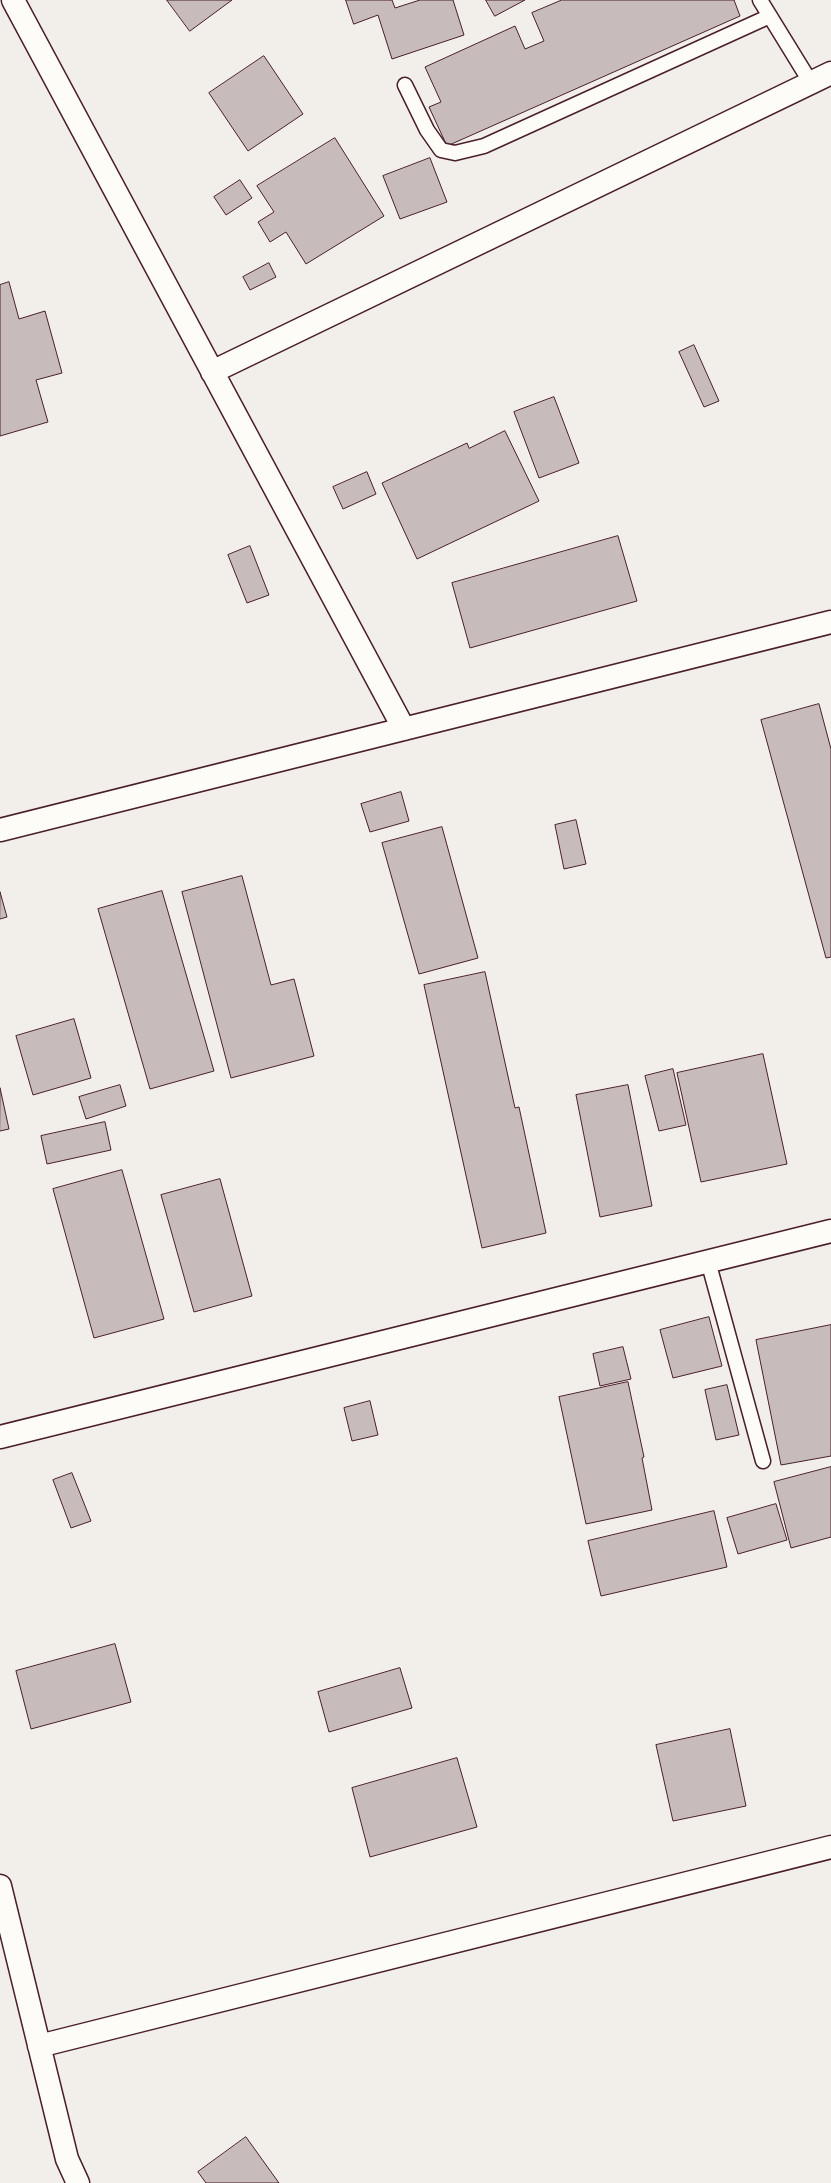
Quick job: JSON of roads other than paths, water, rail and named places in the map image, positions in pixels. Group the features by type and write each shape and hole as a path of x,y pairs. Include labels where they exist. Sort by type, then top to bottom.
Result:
{"street":[{"path":"0,10 12,0 404,729"},
{"path":"212,372 831,73"},
{"path":"0,830 831,622"},
{"path":"0,1437 831,1231"},
{"path":"39,2046 831,1847"},
{"path":"0,1886 66,2159 78,2183"}],"lane":[{"path":"760,0 811,83"},
{"path":"405,86 427,130 441,150 455,153 484,146 529,124 770,16"},
{"path":"708,1261 763,1461"}]}
